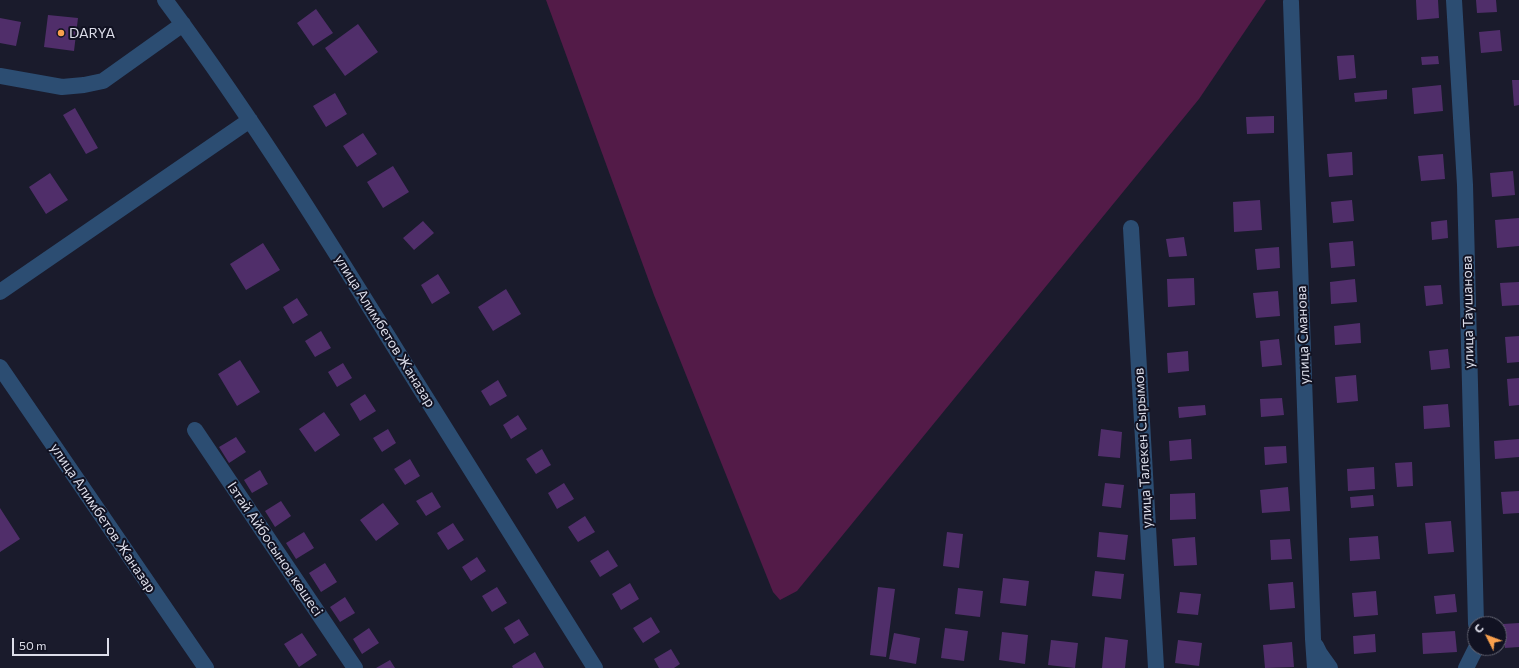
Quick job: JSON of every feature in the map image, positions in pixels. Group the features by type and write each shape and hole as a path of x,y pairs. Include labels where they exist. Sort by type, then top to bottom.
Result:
{"street":[{"name":"улица Алимбетов Жаназар","path":"165,0 211,61 317,221 492,505 595,668"},
{"name":"улица Таушанова","path":"1454,0 1465,186 1476,616"},
{"name":"улица Сманова","path":"1291,2 1315,668"},
{"path":"0,76 62,87 103,82 183,24"},
{"path":"0,292 250,120"},
{"name":"улица Талекен Сырымов","path":"1131,228 1156,668"},
{"name":"улица Алимбетов Жаназар","path":"0,367 206,668"},
{"name":"Ізтай Айбосынов көшесі","path":"195,430 355,668"},
{"path":"1313,639 1320,654 1330,668"},
{"path":"1466,668 1472,656"}],"shaded area":[{"path":"546,0 1266,0 1199,99 797,591 780,600 773,592 654,295"}],"building":[{"path":"1416,0 1438,0 1439,18 1417,20"},
{"path":"1476,0 1496,0 1497,12 1477,13"},
{"path":"316,9 333,33 313,46 297,23"},
{"name":"DARYA","path":"48,15 78,18 74,51 44,47"},
{"path":"0,18 21,22 16,46 0,43"},
{"path":"358,24 378,52 345,76 325,48"},
{"path":"1500,30 1502,51 1481,53 1479,32"},
{"path":"1354,55 1356,78 1339,80 1337,56"},
{"path":"1438,56 1439,64 1422,65 1421,57"},
{"path":"1512,80 1519,80 1519,105 1514,106"},
{"path":"1441,85 1443,111 1414,114 1412,88"},
{"path":"1387,90 1387,99 1355,102 1354,93"},
{"path":"335,93 347,114 326,127 313,106"},
{"path":"75,108 98,148 86,154 63,115"},
{"path":"1274,116 1274,133 1247,134 1246,117"},
{"path":"363,133 377,154 357,167 343,146"},
{"path":"1352,152 1353,175 1329,177 1327,154"},
{"path":"1443,154 1445,179 1421,181 1418,156"},
{"path":"393,166 409,192 383,208 367,182"},
{"path":"1513,171 1515,195 1492,197 1490,173"},
{"path":"50,173 68,200 46,214 29,187"},
{"path":"1260,200 1262,230 1234,232 1233,202"},
{"path":"1352,200 1354,221 1333,223 1331,202"},
{"path":"1519,218 1519,246 1497,248 1495,220"},
{"path":"1447,220 1448,238 1432,240 1431,222"},
{"path":"423,221 434,233 414,250 403,238"},
{"path":"1184,237 1187,256 1169,257 1166,239"},
{"path":"1353,241 1355,266 1331,268 1329,243"},
{"path":"263,243 280,270 246,290 230,264"},
{"path":"1279,247 1280,268 1257,270 1255,249"},
{"path":"438,274 450,293 432,304 421,285"},
{"path":"1194,278 1195,305 1168,307 1167,279"},
{"path":"1355,279 1357,302 1331,304 1330,282"},
{"path":"1519,282 1519,305 1502,306 1500,283"},
{"path":"1441,285 1443,304 1426,306 1424,286"},
{"path":"506,289 521,314 493,331 478,307"},
{"path":"1278,291 1280,316 1256,318 1253,293"},
{"path":"297,298 308,315 293,324 283,307"},
{"path":"1360,323 1361,343 1335,345 1334,326"},
{"path":"321,331 331,348 315,357 305,341"},
{"path":"1519,336 1519,362 1507,363 1505,337"},
{"path":"1279,339 1282,365 1262,367 1260,341"},
{"path":"1448,349 1450,368 1431,370 1429,351"},
{"path":"1188,351 1189,371 1168,373 1167,353"},
{"path":"240,360 260,392 237,406 218,374"},
{"path":"343,363 352,378 337,387 328,372"},
{"path":"1356,375 1358,401 1337,403 1335,377"},
{"path":"1519,378 1519,405 1509,406 1507,379"},
{"path":"498,380 507,396 490,406 481,391"},
{"path":"365,394 376,411 360,421 350,404"},
{"path":"1282,398 1284,415 1261,417 1260,399"},
{"path":"1448,404 1450,427 1424,429 1423,406"},
{"path":"1205,405 1206,415 1179,418 1178,407"},
{"path":"324,412 340,435 315,452 299,429"},
{"path":"518,415 527,429 511,439 503,425"},
{"path":"388,429 396,443 382,452 373,438"},
{"path":"1101,429 1122,432 1120,458 1098,456"},
{"path":"236,437 246,452 229,463 219,447"},
{"path":"1191,439 1192,459 1170,461 1169,441"},
{"path":"1519,439 1519,457 1495,459 1494,441"},
{"path":"1286,446 1287,463 1265,465 1264,447"},
{"path":"542,449 551,465 536,474 526,459"},
{"path":"410,459 420,476 405,485 394,469"},
{"path":"1412,462 1413,486 1397,487 1395,463"},
{"path":"1374,467 1375,489 1348,491 1347,469"},
{"path":"260,470 268,484 252,493 244,480"},
{"path":"564,483 574,499 557,509 548,493"},
{"path":"1105,483 1124,485 1121,508 1102,506"},
{"path":"1288,487 1290,511 1262,513 1260,490"},
{"path":"1519,491 1519,513 1503,514 1501,492"},
{"path":"432,492 441,507 426,516 416,501"},
{"path":"1195,493 1196,519 1170,520 1170,494"},
{"path":"1373,495 1374,506 1351,508 1350,497"},
{"path":"281,501 291,516 275,527 265,511"},
{"path":"383,503 399,524 376,541 360,520"},
{"path":"0,508 20,539 0,552"},
{"path":"585,516 595,532 578,542 568,527"},
{"path":"1451,521 1454,552 1428,554 1425,523"},
{"path":"453,523 464,540 448,550 437,533"},
{"path":"304,532 314,548 296,559 286,543"},
{"path":"947,532 963,534 959,568 943,566"},
{"path":"1099,532 1128,535 1125,560 1097,557"},
{"path":"1378,536 1380,559 1350,561 1349,538"},
{"path":"1195,537 1197,565 1174,566 1172,539"},
{"path":"1290,539 1292,559 1271,560 1270,540"},
{"path":"608,550 618,566 600,577 590,561"},
{"path":"477,557 486,571 471,581 462,567"},
{"path":"325,563 337,582 321,592 309,573"},
{"path":"1095,571 1124,574 1121,599 1092,596"},
{"path":"1003,578 1029,581 1026,606 1000,603"},
{"path":"1293,582 1295,608 1270,610 1268,584"},
{"path":"630,583 639,599 621,610 612,594"},
{"path":"497,587 507,603 492,612 482,596"},
{"path":"878,587 895,589 886,657 870,655"},
{"path":"958,588 983,591 980,617 955,614"},
{"path":"1376,591 1378,615 1354,617 1352,593"},
{"path":"1180,592 1201,594 1198,615 1177,613"},
{"path":"1455,594 1457,612 1436,614 1434,596"},
{"path":"345,597 355,613 340,622 330,607"},
{"path":"651,617 660,632 643,643 633,628"},
{"path":"519,619 529,635 514,644 504,628"},
{"path":"1519,623 1519,647 1507,648 1507,624"},
{"path":"369,628 379,643 362,654 353,639"},
{"path":"945,628 968,631 964,661 941,658"},
{"path":"1455,631 1457,652 1423,654 1422,633"},
{"path":"1002,632 1028,635 1025,664 999,660"},
{"path":"302,633 317,655 299,667 284,644"},
{"path":"894,633 920,638 916,664 889,659"},
{"path":"1375,634 1376,652 1354,654 1353,636"},
{"path":"1105,637 1128,640 1125,668 1102,668"},
{"path":"1051,640 1078,643 1075,668 1048,665"},
{"path":"1178,640 1202,643 1199,666 1175,663"},
{"path":"1292,642 1294,667 1265,668 1263,645"},
{"path":"671,649 680,664 674,668 659,668 654,659"},
{"path":"535,652 544,668 513,668 512,666"},
{"path":"390,660 395,668 376,668"}],"place":[{"name":"DARYA","path":"61,33"}]}
